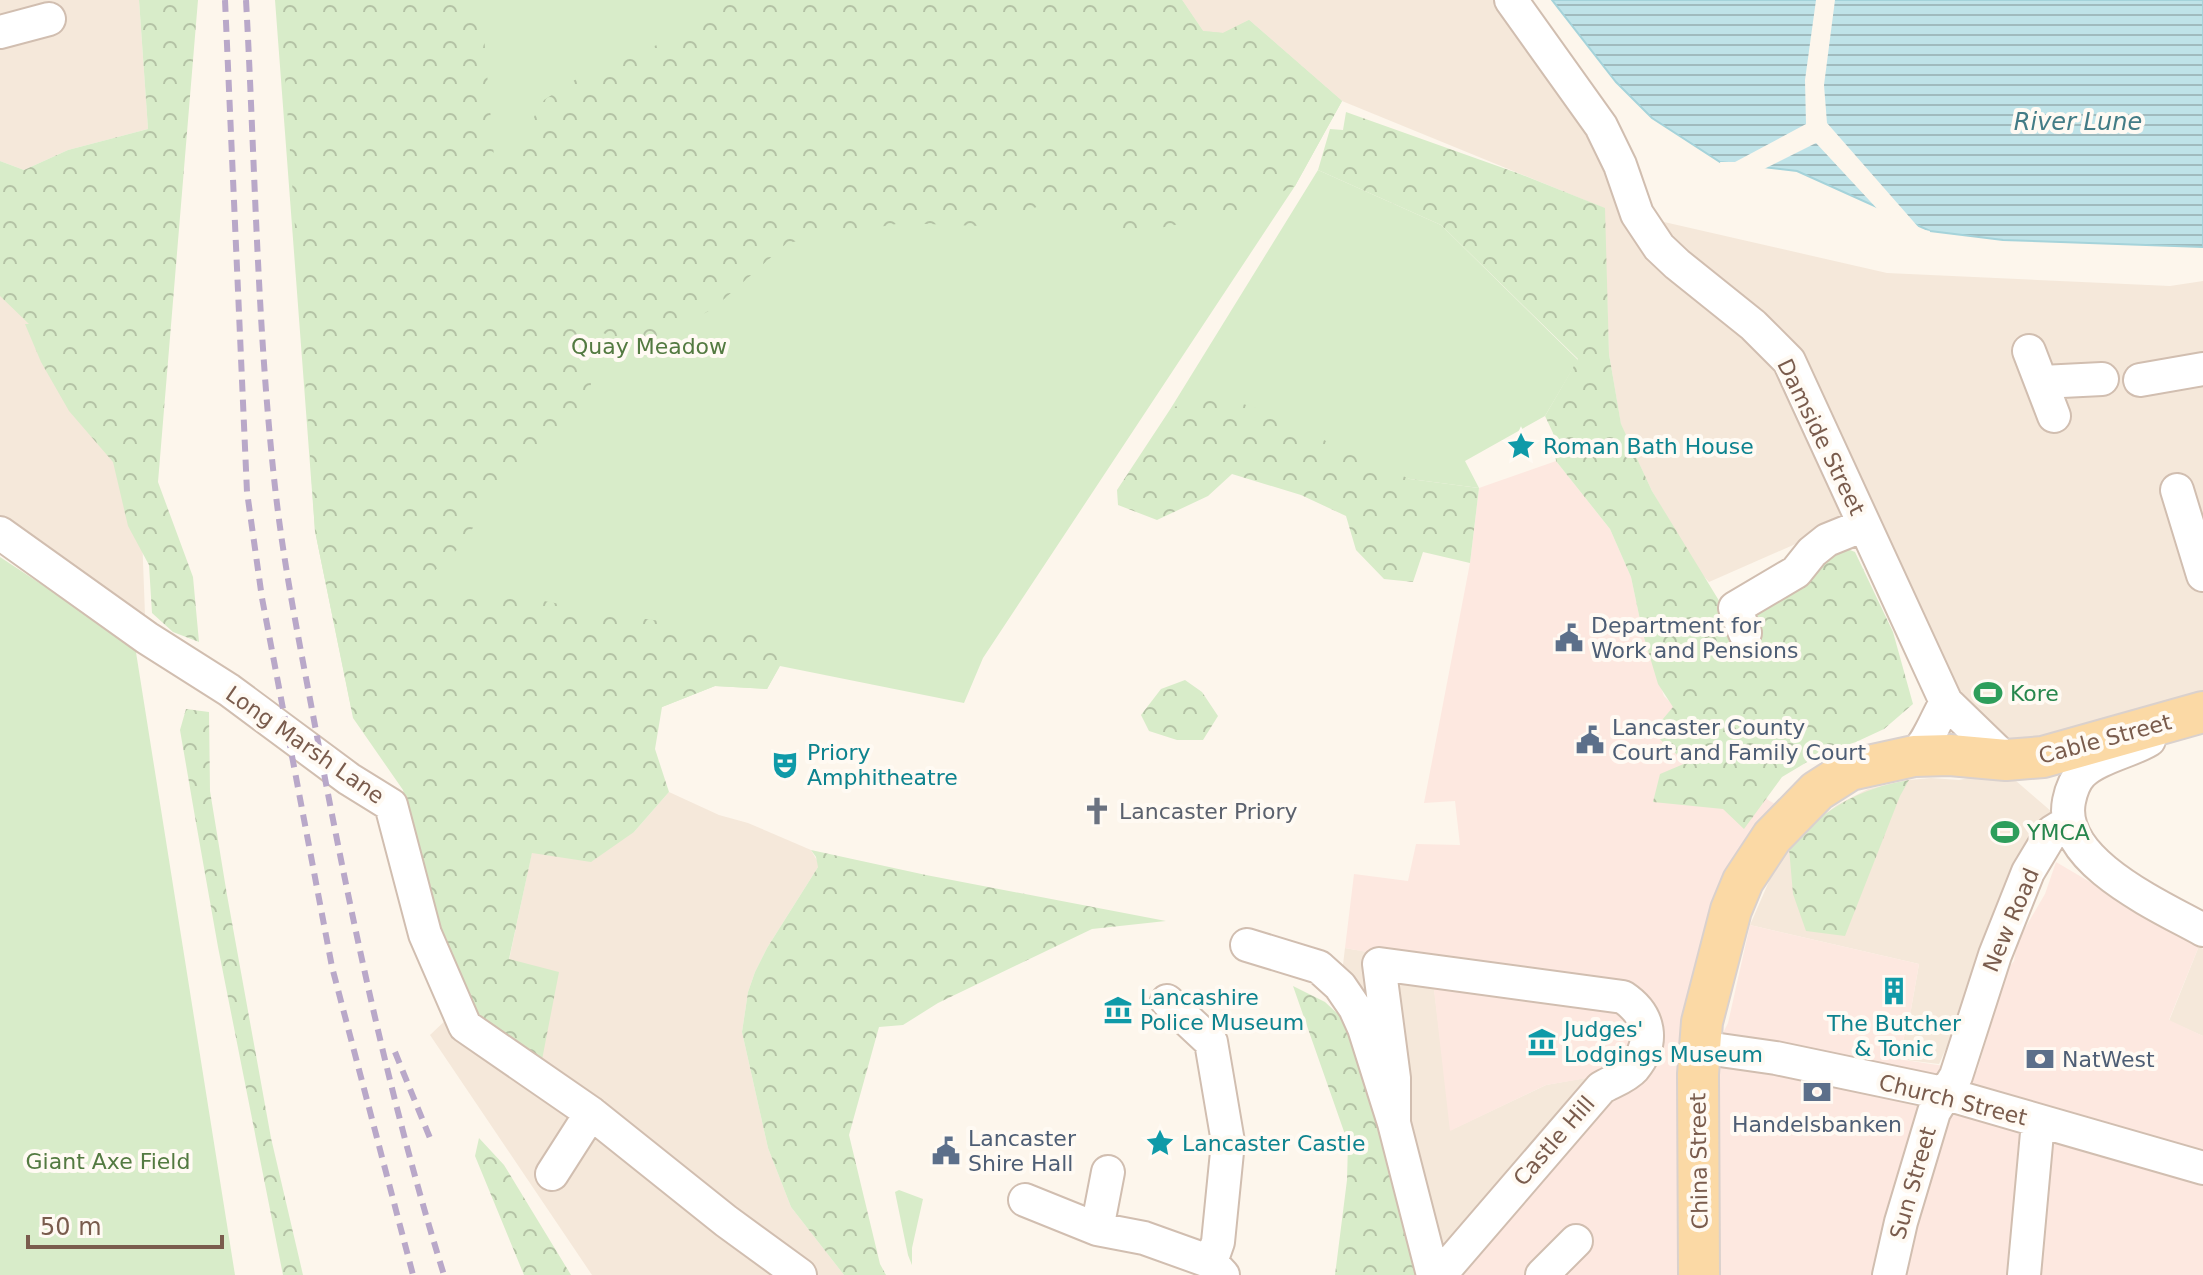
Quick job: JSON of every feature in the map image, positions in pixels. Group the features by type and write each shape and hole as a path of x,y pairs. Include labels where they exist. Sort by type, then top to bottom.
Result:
{"main road":[{"name":"Cable Street","path":"1914,756 1950,755 2006,760 2056,755 2192,715"},
{"name":"China Street","path":"1699,1275 1699,1047 1702,1022 1731,910 1743,881 1772,837 1817,791 1850,770 1914,756"}],"street":[{"name":"Damside Street","path":"1511,0 1601,126 1620,165 1637,214 1659,247 1753,325 1789,361 1946,702 2006,760"},
{"path":"7,20 49,19"},
{"path":"2029,351 2054,416"},
{"path":"2140,380 2203,369"},
{"path":"2042,382 2102,379"},
{"path":"2177,490 2203,575"},
{"path":"1745,633 1735,608 1796,572 1812,552 1827,540 1864,525"},
{"name":"Long Marsh Lane","path":"0,533 147,638 229,690 349,779 391,805 425,934 465,1026 591,1113 726,1221 800,1275"},
{"path":"1914,756 1926,744 1946,702"},
{"path":"2192,715 2138,747 2082,773 2069,797 2068,822 2083,850 2108,874 2203,930"},
{"name":"New Road","path":"1943,1093 1956,1076 1987,975 2028,872 2052,832 2068,822"},
{"path":"1247,945 1319,967 1340,986 1355,1008 1394,1123 1433,1275"},
{"name":"Castle Hill","path":"1394,1123 1394,1078 1379,964 1623,997 1638,1007 1646,1023 1643,1053 1632,1071 1601,1088 1440,1275"},
{"path":"1025,1200 1097,1229 1144,1238 1217,1269 1228,1142 1211,1042 1167,1001"},
{"name":"Church Street","path":"1699,1047 1776,1058 1943,1093 2203,1168"},
{"name":"Sun Street","path":"1889,1275 1929,1125 1943,1093"},
{"path":"552,1174 591,1113"},
{"path":"2024,1275 2038,1122"},
{"path":"1097,1229 1108,1172"},
{"path":"1542,1275 1576,1241"}],"shaded area":[{"path":"0,0 139,0 148,129 68,150 24,170 0,161"},
{"path":"1182,0 1503,0 1641,170 1651,219 1887,273 2170,286 2203,281 2203,706 1989,771 1850,520 1709,582 1698,570 1652,491 1621,425 1609,354 1604,208 1342,101 1249,20 1223,34 1203,31"},
{"path":"0,291 138,426 145,615 0,524"},
{"path":"1556,461 1610,529 1631,577 1643,634 1664,696 1768,800 1777,805 1706,1067 1728,1023 1750,925 1919,964 1898,1059 1977,1071 2008,968 2014,961 2017,942 2045,894 2056,862 2199,946 2169,1020 2203,1036 2203,1275 1452,1275 1606,1075 1546,1085 1450,1131 1431,964 1345,948 1354,874 1408,881 1416,844 1460,845 1455,801 1424,803 1470,563 1479,488"},
{"path":"2008,774 2052,812 1939,1064 1898,1059 1919,964 1750,925 1770,879 1789,848 1809,826 1837,805 1868,789 1909,780 1959,780"},
{"path":"669,792 811,850 818,862 818,867 755,972 748,992 742,1032 768,1148 791,1207 844,1275 592,1275 430,1035 509,960 532,852 634,832"},
{"path":"2199,946 2203,949 2203,1036 2169,1021"},
{"path":"1345,948 1431,963 1451,1130 1546,1085 1608,1074 1452,1275 1342,973"}],"green space":[{"path":"139,0 198,0 158,482 193,577 199,642 173,632 152,613 149,565 128,526 113,462 69,411 41,362 25,324 29,324 0,296 0,161 24,170 68,150 148,129"},
{"name":"Quay Meadow","path":"275,0 1182,0 1203,31 1223,33 1249,20 1342,101 1295,186 983,658 964,703 780,666 767,689 715,686 662,707 351,707 315,531"},
{"path":"280,0 481,0 496,181 544,100 584,74 672,39 717,0 1182,0 1203,31 1223,33 1249,20 1342,101 1295,186 1234,213 1135,233 1043,205 979,226 902,223 787,243 714,308 644,347 588,328 592,407 504,479 462,545 427,578 438,592 544,601 624,616 755,634 786,654 767,689 715,686 662,707 655,749 669,792 634,832 591,862 532,853 509,959 559,972 541,1065 482,1031 436,928 403,790 353,718 315,531"},
{"path":"1346,112 1605,208 1609,354 1621,424 1652,491 1729,617 1812,580 1818,562 1845,548 1855,552 1893,632 1913,704 1884,729 1822,753 1782,777 1744,829 1723,809 1653,802 1660,774 1686,763 1652,732 1673,707 1658,684 1631,577 1610,529 1556,461 1553,433 1545,416 1578,359 1441,225 1318,170 1330,129 1343,130"},
{"path":"1318,170 1441,225 1578,360 1545,416 1465,461 1479,488 1410,479 1171,408"},
{"path":"1213,394 1286,418 1345,452 1410,479 1479,488 1470,563 1423,552 1413,582 1384,579 1356,550 1346,516 1301,495 1232,474 1208,496 1157,520 1118,505 1117,490 1171,408"},
{"name":"Giant Axe Field","path":"0,557 135,646 235,1275 0,1275"},
{"path":"1185,680 1202,692 1218,716 1203,740 1177,740 1149,731 1141,715 1161,689"},
{"path":"186,709 209,712 210,791 227,895 271,1138 303,1275 283,1275 218,947 180,730"},
{"path":"1909,780 1845,936 1806,931 1793,894 1789,848 1815,822 1843,803 1874,789"},
{"path":"811,850 1166,921 1092,929 938,1003 903,1025 879,1027 849,1135 880,1264 886,1275 844,1275 791,1207 768,1148 742,1032 748,992 755,972 818,867"},
{"path":"1293,986 1325,1002 1340,1016 1349,1032 1369,1088 1419,1275 1335,1275 1347,1180 1348,1143"},
{"path":"479,1138 504,1165 571,1275 524,1275 475,1156"},
{"path":"899,1190 923,1199 912,1248 912,1265 895,1192"}],"water":[{"name":"River Lune","path":"1552,0 2203,0 2203,247 2003,240 1930,231 1797,171 1720,162 1652,118 1616,82"}],"pier":[{"path":"1816,0 1835,0 1824,85 1827,123 1920,229 1930,231 1929,235 1882,214 1816,143 1760,171 1721,167 1720,162 1735,162 1806,124 1805,80"}],"railway":[{"path":"225,0 247,492 262,598 332,967 413,1275"},
{"path":"246,0 264,365 283,548 329,799 372,1005 444,1275"},
{"path":"395,1052 432,1143"}],"place":[{"name":"Roman Bath House","path":"1521,446"},
{"name":"Department for Work and Pensions","path":"1569,638"},
{"name":"Kore","path":"1988,693"},
{"name":"Lancaster County Court and Family Court","path":"1590,740"},
{"name":"Priory Amphitheatre","path":"785,765"},
{"name":"Lancaster Priory","path":"1097,811"},
{"name":"YMCA","path":"2005,832"},
{"name":"The Butcher & Tonic","path":"1894,991"},
{"name":"Lancashire Police Museum","path":"1118,1010"},
{"name":"Judges' Lodgings Museum","path":"1542,1042"},
{"name":"NatWest","path":"2040,1059"},
{"name":"Handelsbanken","path":"1817,1092"},
{"name":"Lancaster Castle","path":"1160,1143"},
{"name":"Lancaster Shire Hall","path":"946,1151"}]}
